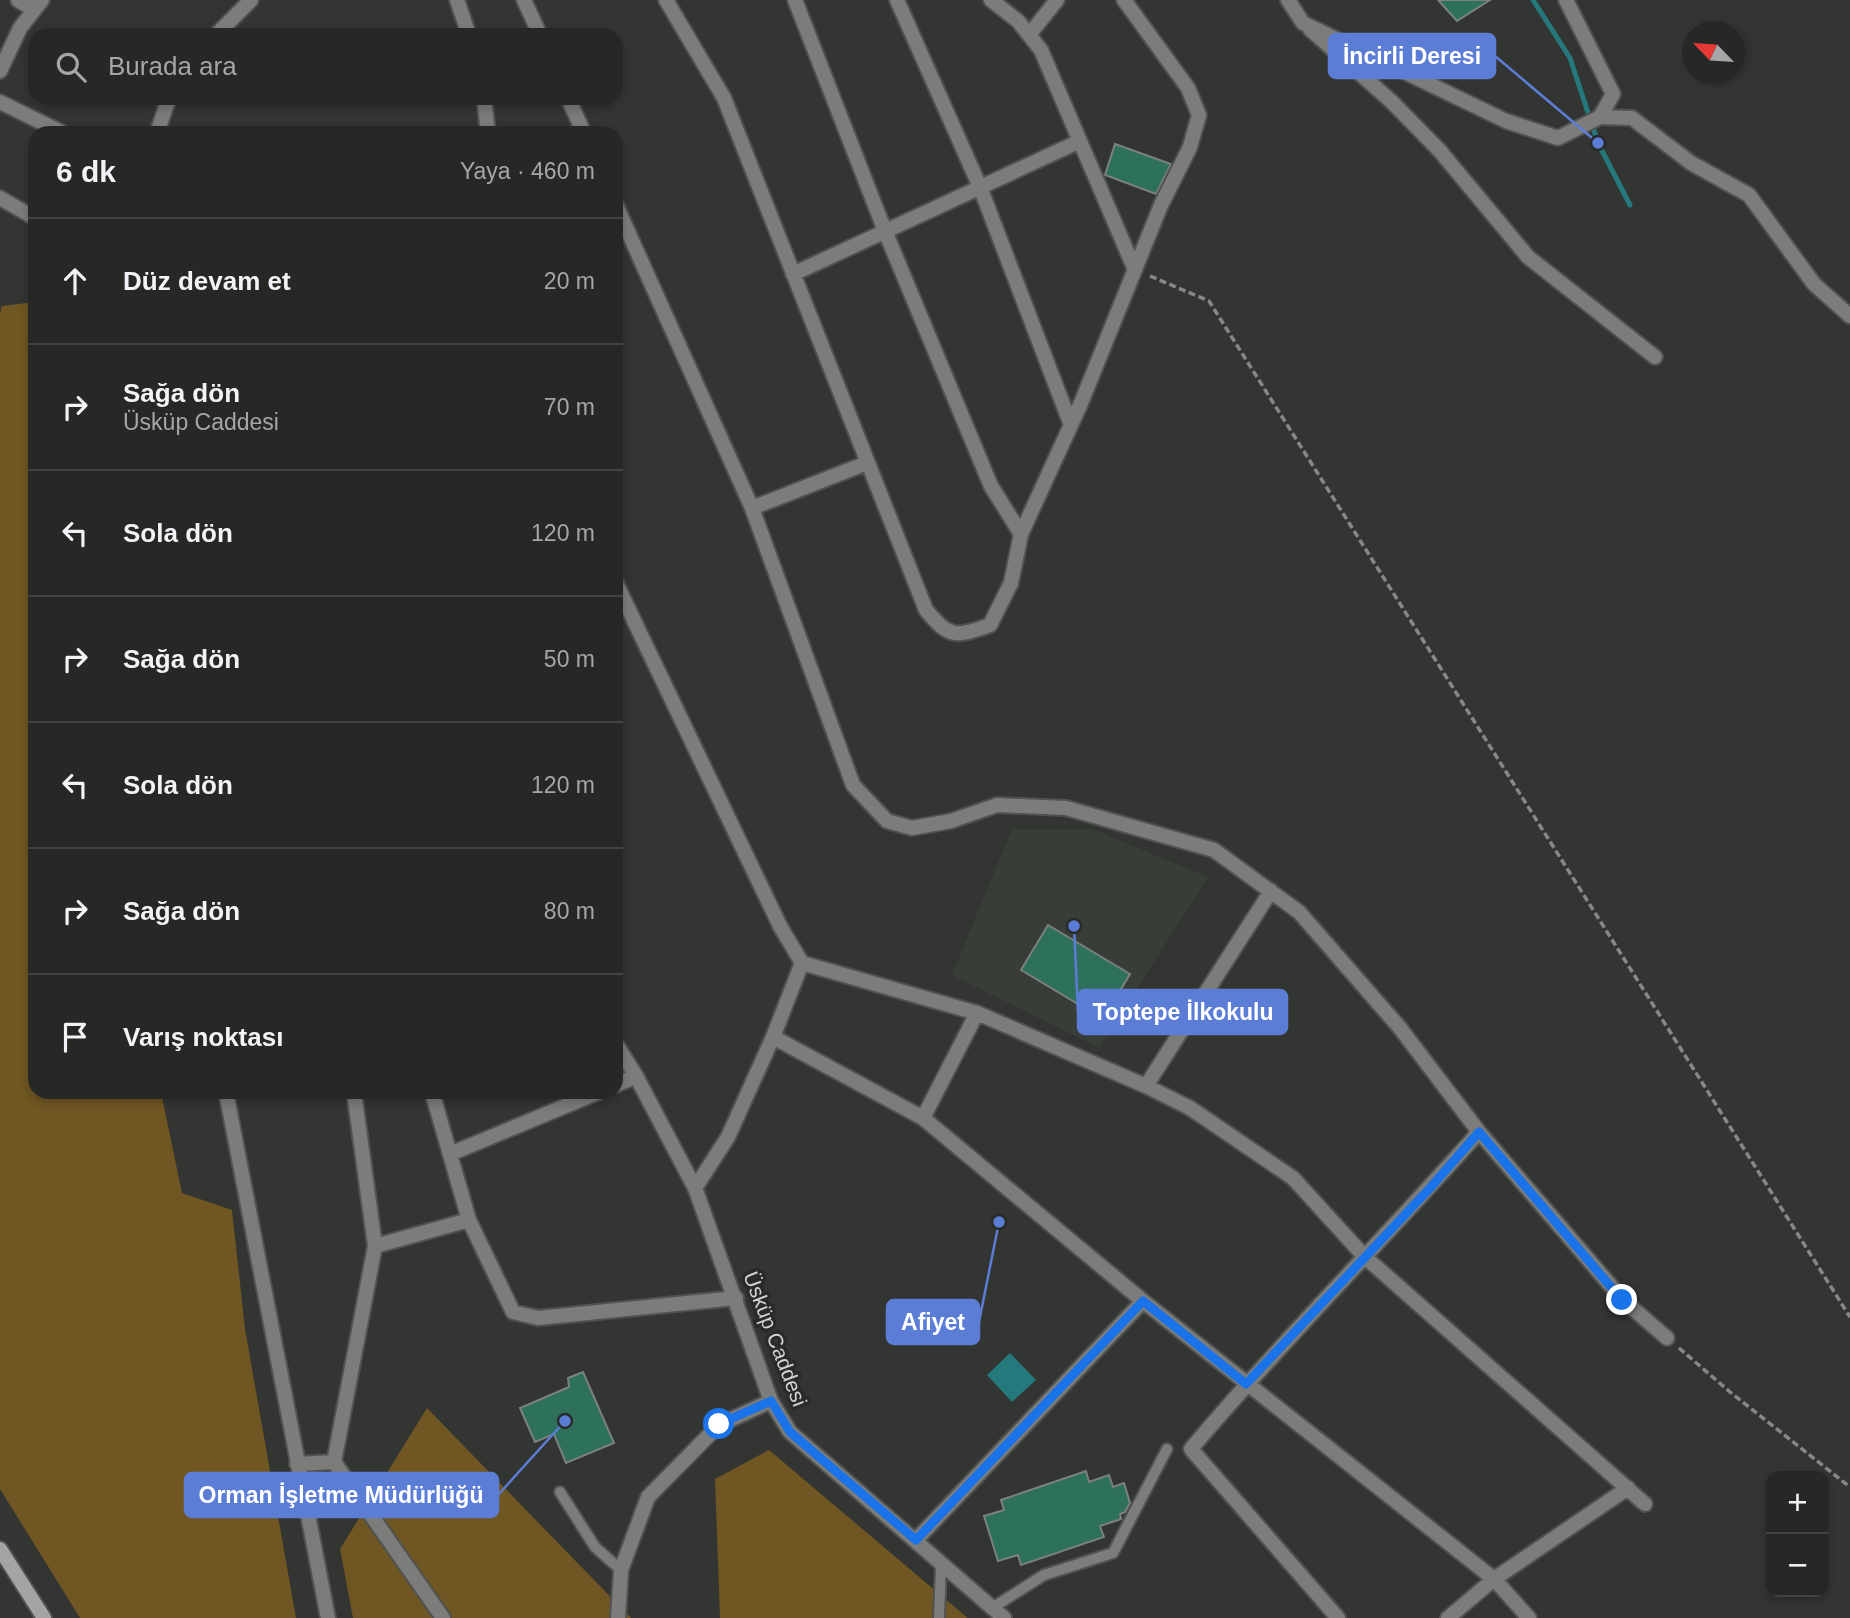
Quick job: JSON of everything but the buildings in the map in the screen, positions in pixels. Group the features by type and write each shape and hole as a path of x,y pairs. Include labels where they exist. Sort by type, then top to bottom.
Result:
{"main road":[{"path":"0,1549 44,1618"}],"street":[{"path":"0,71 20,28 38,5 19,0"},
{"path":"223,28 251,0"},
{"path":"457,0 467,28"},
{"path":"524,0 537,28"},
{"path":"666,0 724,98 926,610 940,627 962,635 990,625 1011,583 1021,534 1071,425 1161,205 1189,147 1199,115 1188,88 1124,0"},
{"path":"795,0 885,232 991,486 1021,534"},
{"path":"897,0 980,187 1071,425"},
{"path":"991,0 1018,21 1041,50 1135,270"},
{"path":"1029,35 1057,0"},
{"path":"1288,0 1303,23 1392,102 1440,151 1528,257 1655,357"},
{"path":"1566,0 1614,94 1600,117"},
{"path":"1303,23 1506,121 1558,138 1600,117 1632,118 1691,163 1749,195 1814,284 1850,316"},
{"path":"0,102 49,126"},
{"path":"159,126 166,105"},
{"path":"485,105 487,126"},
{"path":"571,105 581,126"},
{"path":"793,274 1080,141"},
{"path":"0,198 28,214"},
{"path":"623,221 752,508 853,785 887,821 912,828 951,821 997,805 1066,808 1214,850 1299,912 1400,1028 1479,1132 1622,1300 1667,1338"},
{"path":"752,508 867,463"},
{"path":"623,598 780,926 802,964 977,1013 1146,1086 1190,1108 1293,1178 1364,1256 1645,1504"},
{"path":"1146,1086 1271,891"},
{"path":"695,1188 728,1137 802,964"},
{"path":"923,1118 977,1013"},
{"path":"773,1037 923,1118 1143,1301 1494,1579 1529,1618"},
{"name":"Üsküp Caddesi","path":"623,1055 695,1188 771,1401 790,1432 1004,1618"},
{"path":"623,1082 636,1076"},
{"path":"227,1099 328,1618"},
{"path":"355,1099 375,1246 334,1462 443,1618"},
{"path":"434,1099 469,1220 513,1312 538,1318 736,1298"},
{"path":"450,1154 582,1099"},
{"path":"1338,1618 1191,1449 1246,1384 1479,1132"},
{"path":"375,1246 469,1220"},
{"path":"916,1540 1143,1301"},
{"path":"618,1618 621,1570 648,1497 719,1424 771,1401"},
{"path":"298,1464 334,1462"},
{"path":"1448,1618 1494,1579 1628,1489"}],"lane":[{"path":"992,1608 1044,1575 1113,1553 1167,1449"},
{"path":"560,1492 595,1546 621,1570"},
{"path":"939,1618 941,1566"}],"path":[{"path":"1135,270 1209,301 1850,1317"},
{"path":"1667,1338 1850,1487"}],"shaded area":[{"path":"28,303 28,1099 162,1099 182,1193 232,1210 245,1329 296,1618 80,1618 0,1489 2,306"},
{"path":"1012,829 1092,829 1208,877 1099,1048 952,975"},
{"path":"427,1408 631,1618 353,1618 340,1549"},
{"path":"769,1450 967,1618 720,1618 715,1479"}],"water":[{"path":"1010,1353 1036,1380 1012,1402 987,1375"}],"waterway":[{"path":"1533,0 1570,58 1598,143 1630,205"}],"place":[{"name":"İncirli Deresi","path":"1598,143"},
{"name":"Toptepe İlkokulu","path":"1074,926"},
{"name":"Afiyet","path":"999,1222"},
{"name":"Orman İşletme Müdürlüğü","path":"565,1421"}],"route":[{"path":"719,1424 771,1401 790,1432 916,1540 1143,1301 1246,1384 1479,1132 1622,1300"}]}
